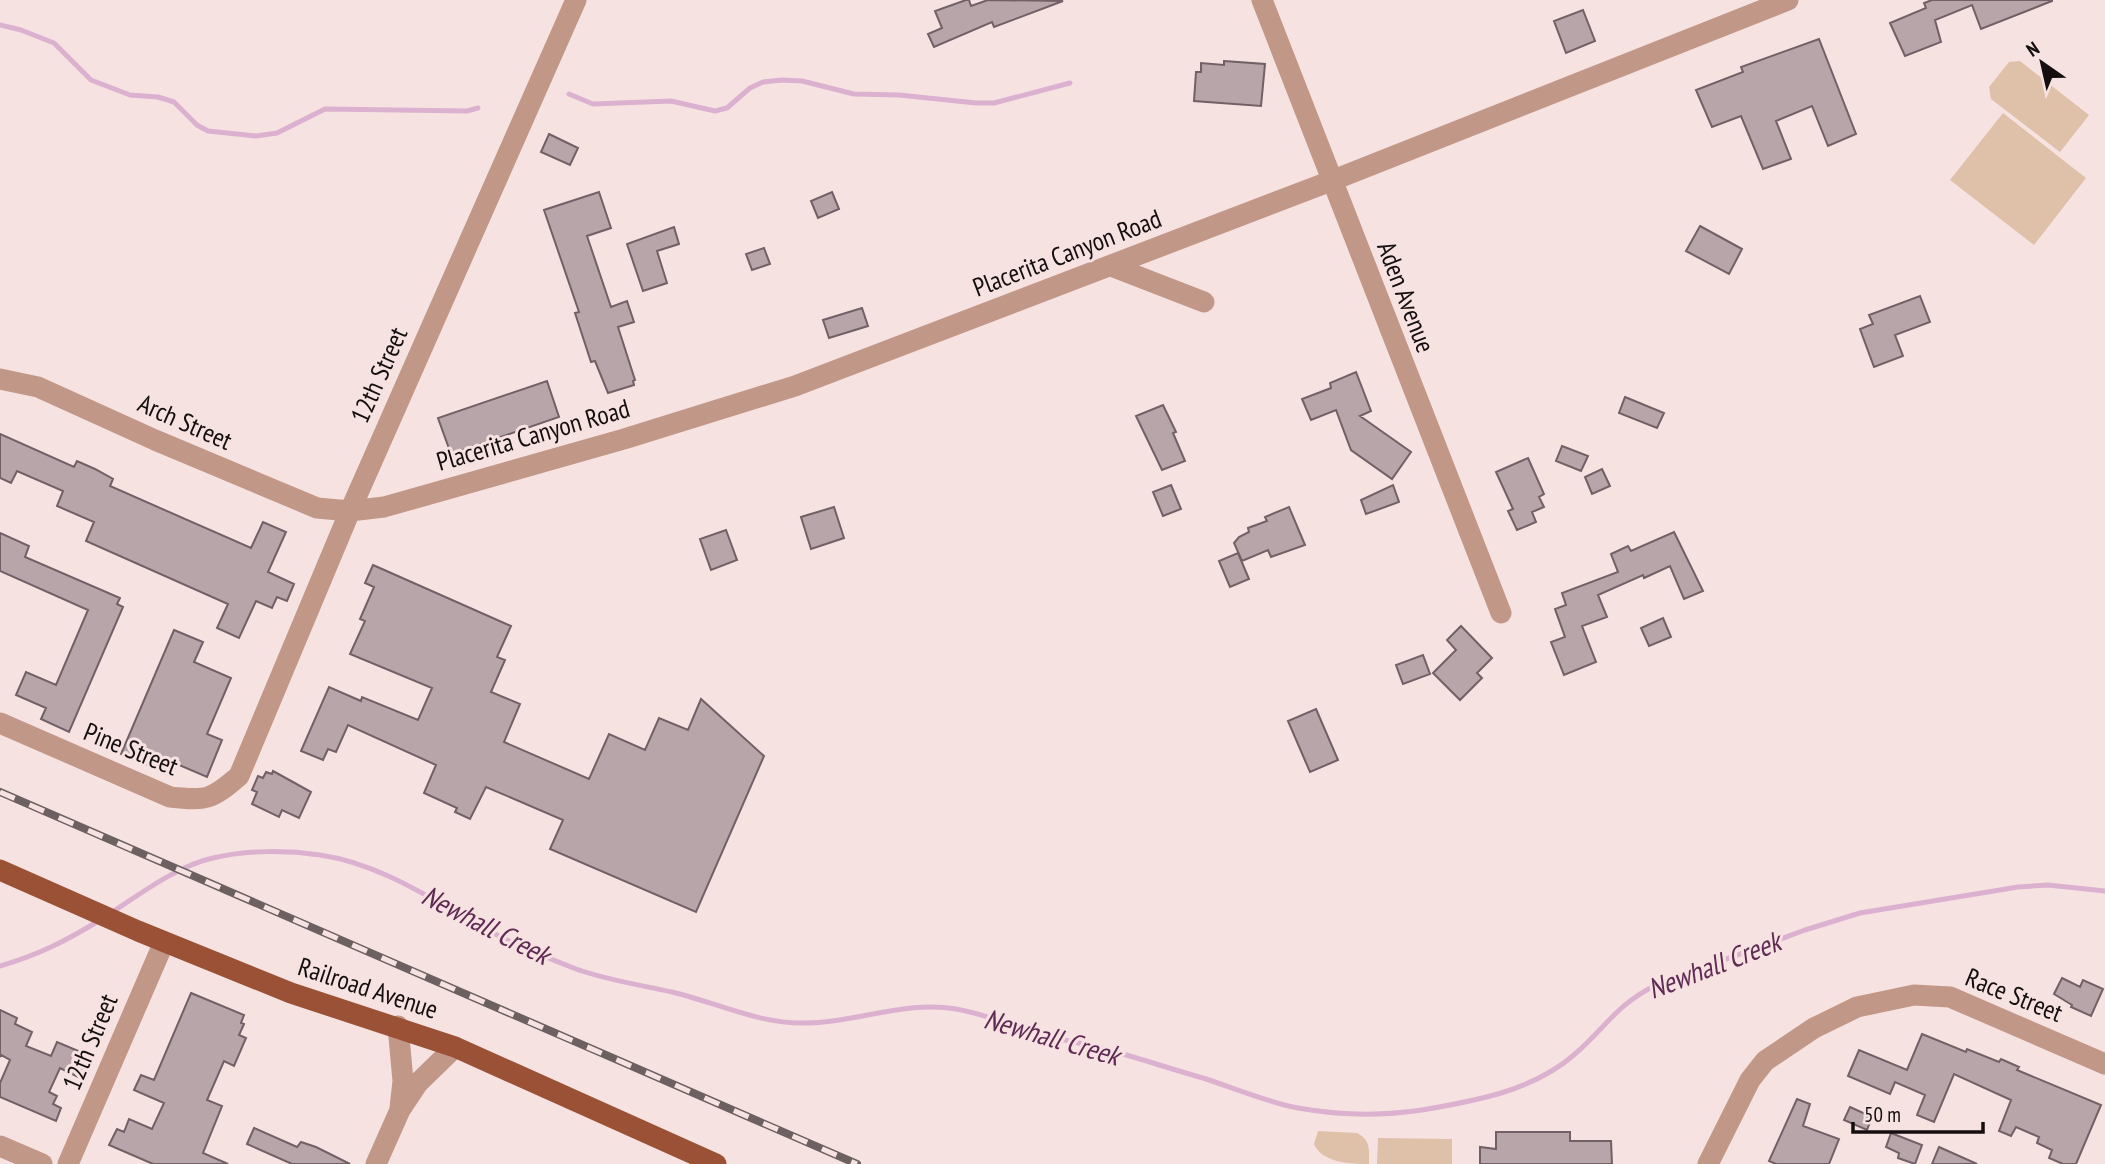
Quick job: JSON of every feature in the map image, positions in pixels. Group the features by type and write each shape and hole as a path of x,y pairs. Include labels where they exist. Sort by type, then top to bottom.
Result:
{"main road":[{"name":"Railroad Avenue","path":"0,870 164,942 291,993 398,1026 455,1047 676,1156 716,1164"}],"street":[{"name":"12th Street","path":"239,776 350,511 576,0"},
{"name":"Aden Avenue","path":"1262,0 1501,613"},
{"name":"Placerita Canyon Road","path":"350,511 384,507 624,439 770,394 1331,181 1788,0"},
{"path":"1111,266 1204,302"},
{"name":"Arch Street","path":"0,379 38,387 317,508 350,511"},
{"name":"Pine Street","path":"0,723 170,797 195,800 216,795 239,776"},
{"name":"12th Street","path":"68,1164 164,942"},
{"name":"Race Street","path":"1708,1164 1750,1080 1765,1061 1814,1028 1857,1007 1913,995 1950,997 2105,1064"},
{"path":"398,1026 402,1081 400,1110"},
{"path":"376,1164 400,1110 418,1083 455,1047"},
{"path":"0,1146 42,1164"}],"shaded area":[{"path":"2020,61 2089,115 2060,152 1991,99 1989,87 2009,62"},
{"path":"2003,113 2086,178 2034,245 1950,180"},
{"path":"1318,1131 1357,1133 1362,1136 1368,1146 1369,1164 1338,1161 1323,1155 1314,1144"},
{"path":"1378,1138 1452,1139 1452,1164 1377,1164"}],"building":[{"path":"969,0 971,6 988,0 1063,1 994,27 992,22 934,47 928,34 942,28 935,11"},
{"path":"1932,0 2052,1 1981,29 1972,5 1935,20 1941,42 1905,56 1890,23 1926,8 1924,3"},
{"path":"1583,10 1595,41 1566,53 1554,21"},
{"path":"1819,39 1856,134 1828,146 1812,106 1776,121 1791,159 1763,169 1741,116 1712,127 1696,90 1743,72 1741,67"},
{"path":"1224,61 1265,64 1261,106 1194,101 1196,72 1201,72 1201,63 1224,65"},
{"path":"549,134 578,148 570,165 541,152"},
{"path":"599,192 611,228 587,236 611,307 627,301 634,322 618,327 635,380 634,385 608,393 595,361 591,362 575,313 579,312 544,210"},
{"path":"832,192 839,209 818,218 811,201"},
{"path":"1700,226 1742,249 1729,274 1686,251"},
{"path":"674,227 679,244 657,251 667,283 643,291 627,244"},
{"path":"764,248 770,264 752,270 746,254"},
{"path":"1920,296 1930,322 1895,335 1903,356 1874,367 1860,329 1873,324 1869,315"},
{"path":"862,308 868,326 829,338 823,320"},
{"path":"1356,372 1371,411 1360,416 1411,452 1392,479 1351,450 1336,410 1311,420 1302,399 1331,388 1330,383"},
{"path":"547,381 559,417 451,454 438,418"},
{"path":"1625,397 1664,413 1657,428 1619,413"},
{"path":"1163,405 1176,432 1173,433 1185,461 1162,470 1136,416"},
{"path":"0,434 74,467 77,461 95,469 113,479 110,486 251,548 263,522 286,532 268,572 294,584 287,601 277,597 272,608 256,601 239,638 217,628 228,604 86,541 94,522 57,506 63,491 17,471 11,483 0,478"},
{"path":"1562,446 1588,456 1581,471 1556,461"},
{"path":"1528,458 1544,494 1539,497 1544,507 1532,512 1536,522 1517,530 1508,511 1513,509 1496,472"},
{"path":"1602,469 1610,486 1592,494 1585,477"},
{"path":"1171,485 1181,509 1163,516 1153,492"},
{"path":"1393,485 1399,502 1366,514 1361,500"},
{"path":"834,507 844,538 811,549 801,517"},
{"path":"1289,507 1305,545 1271,557 1268,550 1242,561 1234,543 1239,537 1249,532 1248,528 1267,521 1265,517"},
{"path":"726,530 737,560 711,570 700,539"},
{"path":"1674,532 1703,591 1684,599 1670,566 1598,595 1607,617 1582,626 1596,662 1564,675 1551,642 1565,637 1555,609 1566,605 1562,593 1618,572 1611,554 1628,546 1631,551"},
{"path":"0,533 29,546 25,557 120,598 117,604 123,607 69,732 41,719 46,708 16,695 26,672 56,685 88,610 0,571"},
{"path":"1238,553 1249,579 1230,587 1219,561"},
{"path":"373,565 511,626 497,657 505,660 491,692 520,704 504,742 589,779 609,734 645,750 659,718 688,730 701,699 764,756 696,912 550,849 563,820 486,787 470,819 455,812 457,808 424,793 436,765 348,725 336,752 328,749 323,760 301,751 329,687 418,720 432,688 350,654 365,621 360,619 374,587 365,583"},
{"path":"1663,618 1671,637 1649,646 1641,628"},
{"path":"1461,626 1492,658 1477,673 1482,678 1460,700 1433,673 1456,650 1447,640"},
{"path":"174,630 203,642 194,662 231,678 207,734 222,740 207,777 177,764 175,768 154,759 150,766 121,754"},
{"path":"1423,655 1430,674 1403,684 1396,665"},
{"path":"1316,709 1338,760 1310,772 1288,721"},
{"path":"273,771 311,792 299,818 282,810 279,817 252,804 257,792 252,790 258,776 263,778 266,772 272,774"},
{"path":"2062,978 2080,987 2083,980 2103,989 2091,1016 2071,1007 2072,1005 2054,994"},
{"path":"191,993 244,1015 241,1023 244,1024 239,1035 246,1038 234,1066 224,1061 207,1100 222,1106 203,1153 228,1164 153,1164 109,1145 117,1129 124,1132 129,1119 152,1129 164,1103 134,1090 141,1075 154,1080"},
{"path":"0,1010 17,1018 15,1024 32,1032 26,1046 51,1056 57,1042 88,1055 78,1077 60,1068 49,1092 57,1096 53,1104 61,1108 56,1121 0,1097 0,1083 10,1060 1,1055 0,1057"},
{"path":"1922,1034 1966,1052 1967,1049 1999,1062 2001,1059 2019,1067 2017,1070 2101,1105 2076,1164 2063,1164 2049,1158 2052,1150 2037,1143 2039,1137 2016,1127 2011,1136 1999,1131 2011,1100 1954,1074 1934,1122 1917,1115 1925,1095 1895,1082 1890,1094 1848,1076 1859,1050 1907,1070"},
{"path":"1797,1099 1810,1104 1803,1126 1839,1139 1829,1164 1776,1164 1769,1161"},
{"path":"1850,1107 1872,1117 1867,1130 1844,1120"},
{"path":"254,1128 297,1147 301,1142 316,1147 350,1164 292,1164 247,1144"},
{"path":"1496,1132 1570,1132 1570,1141 1611,1141 1612,1164 1480,1164 1480,1147 1496,1149"},
{"path":"1891,1133 1922,1145 1915,1164 1898,1158 1899,1153 1886,1147"},
{"path":"1939,1147 1977,1164 1932,1164"}],"waterway":[{"path":"0,25 54,43 91,80 130,95 158,97 174,102 197,125 208,131 256,136 277,133 325,109 467,111 478,108"},
{"path":"569,94 593,104 671,101 715,111 727,108 750,88 763,82 782,80 802,81 854,94 899,95 976,103 994,103 1070,83"},
{"name":"Newhall Creek","path":"111,913 160,881 200,862 252,852 320,855 345,860 393,878 507,940 576,969 688,996 768,1020 820,1022 917,1008 956,1009 1043,1035 1127,1055 1262,1099 1328,1112 1375,1114 1462,1103 1522,1086 1559,1067 1631,1000 1656,985 1805,930 1860,913 2018,887 2048,885 2105,891"},
{"name":"Newhall Creek","path":"0,966 52,947 100,920"}],"railway":[{"path":"0,792 857,1164"}]}
